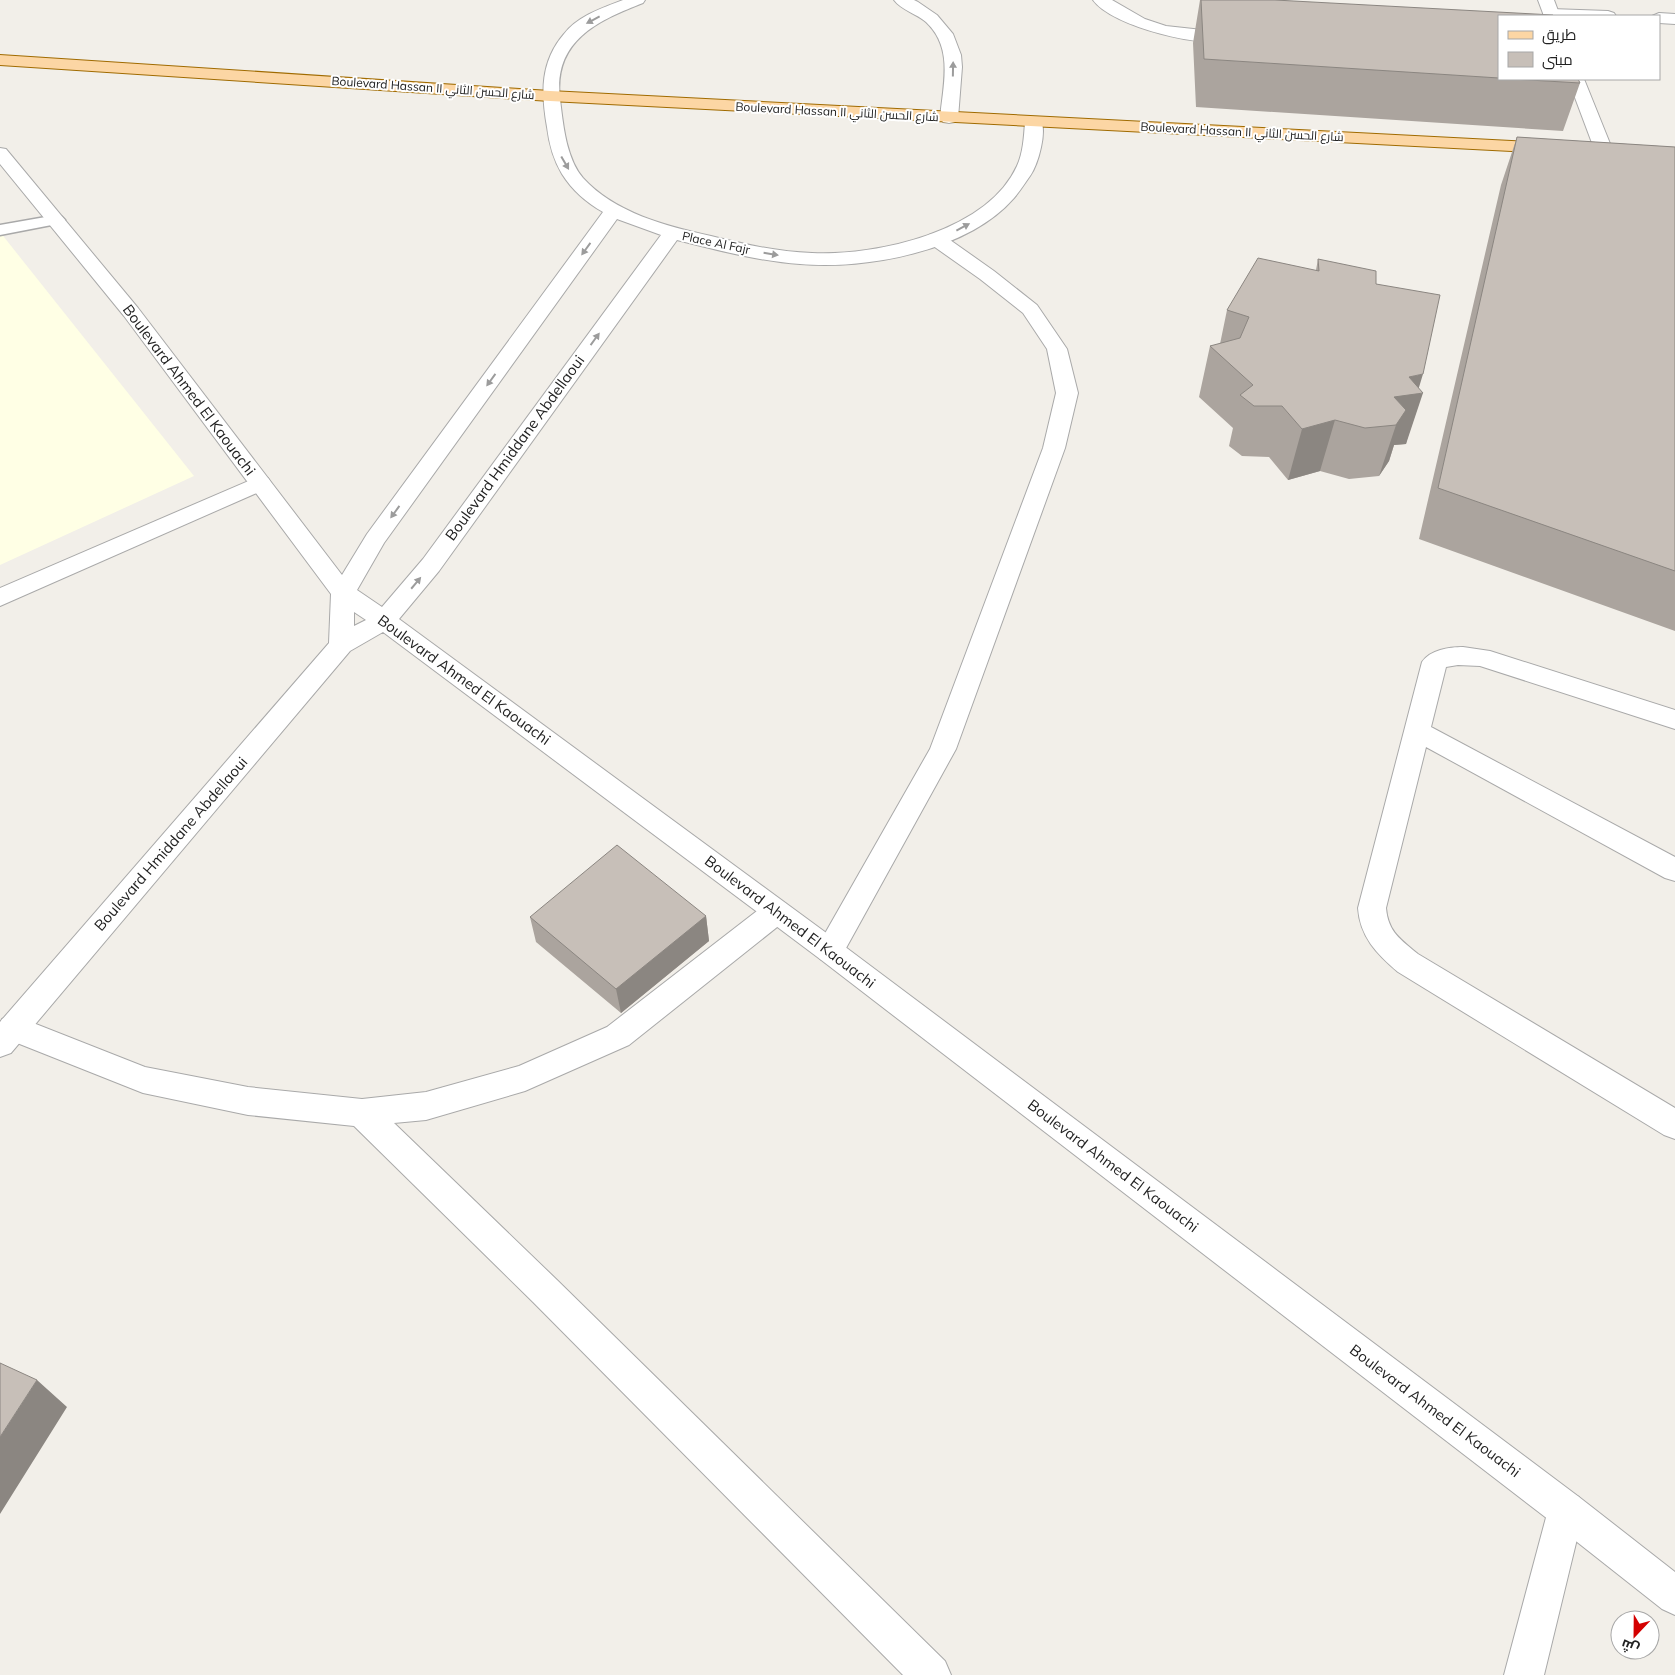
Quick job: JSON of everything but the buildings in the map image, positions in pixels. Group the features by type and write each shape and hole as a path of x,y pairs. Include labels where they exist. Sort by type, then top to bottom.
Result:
{"main road":[{"name":"Boulevard Hassan II شارع الحسن الثاني","path":"1,61 550,96 1565,149"},
{"path":"1585,150 1622,152"}],"street":[{"name":"Place Al Fajr","path":"638,0 576,30 566,40 552,69 550,96 560,155 565,165 585,190 615,209 650,226 672,233 759,252 814,259 873,256 936,239 983,216 1009,194 1026,170 1033,142 1034,122"},
{"path":"902,0 923,12 938,24 949,40 954,68 948,118"},
{"path":"1101,0 1143,24 1164,31 1188,36 1243,39"},
{"path":"1549,10 1598,15"},
{"path":"1660,18 1675,19"},
{"path":"1576,80 1604,151"},
{"name":"Boulevard Ahmed El Kaouachi","path":"0,153 131,312 343,593 384,620 830,951 1566,1510 1675,1596"},
{"path":"341,645 343,593 375,539 615,209"},
{"name":"Boulevard Hmiddane Abdellaoui","path":"7,1036 341,645 384,620 431,565 672,233"},
{"path":"830,951 943,749 1054,448 1067,393 1057,349 1030,309 987,275 936,239"},
{"path":"0,598 260,483"},
{"path":"1675,720 1481,657 1461,654 1435,662 1372,908 1372,923 1383,941 1408,963 1675,1125"},
{"path":"1418,731 1675,870"},
{"path":"7,1036 143,1080 248,1101 362,1113 426,1106 526,1078 618,1036 776,912"},
{"path":"362,1113 545,1291 931,1675"},
{"path":"1524,1675 1566,1510"}],"lane":[{"path":"0,230 57,220"}],"shaded area":[{"path":"0,232 194,476 0,565"}]}
